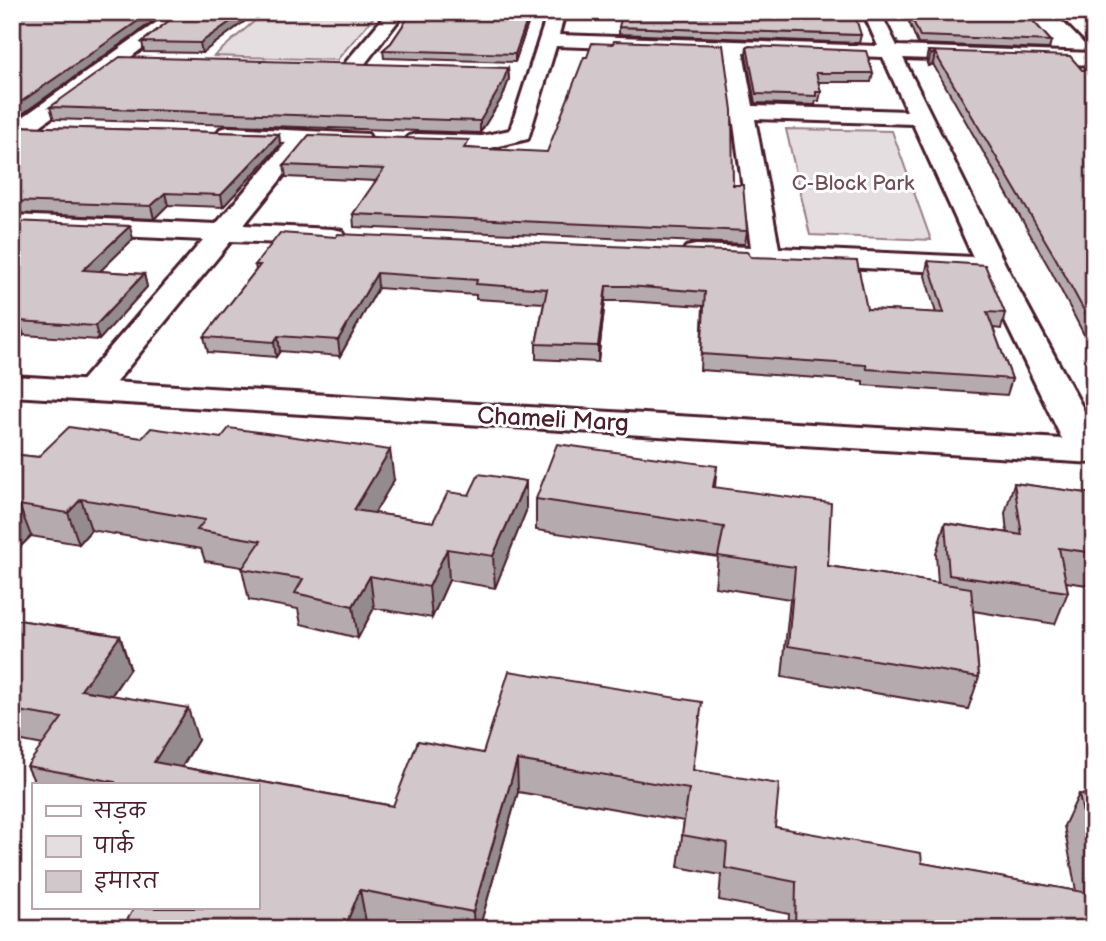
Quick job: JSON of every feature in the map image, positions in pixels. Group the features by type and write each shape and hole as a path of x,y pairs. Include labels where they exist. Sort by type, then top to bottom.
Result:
{"street":[{"path":"18,127 182,12"},
{"path":"379,67 346,66 397,12"},
{"path":"205,134 488,143 509,139 520,134 531,71 547,40 557,12"},
{"path":"871,12 992,266 1090,451"},
{"path":"1065,12 1094,40"},
{"path":"547,40 1094,59"},
{"path":"733,46 766,256"},
{"path":"118,59 146,60"},
{"path":"742,112 922,118"},
{"path":"18,127 66,129"},
{"path":"91,391 303,137"},
{"path":"12,223 362,239"},
{"path":"669,252 992,266"},
{"name":"Chameli Marg","path":"12,386 1090,451"}],"green space":[{"path":"265,12 378,12 337,60 214,56"},
{"name":"C-Block Park","path":"786,129 892,131 931,240 810,235"}],"building":[{"path":"12,12 151,12 12,107"},
{"path":"180,12 244,12 200,43 142,42"},
{"path":"412,12 530,12 515,54 383,50 391,43"},
{"path":"666,12 854,12 861,35 619,27 622,15 665,16"},
{"path":"909,12 1025,12 1051,41 920,36"},
{"path":"614,41 723,45 732,110 733,185 743,185 747,231 353,214 384,169 284,165 309,135 469,140 464,148 547,152 592,43 613,44"},
{"path":"747,46 866,51 873,73 816,73 821,92 816,92 816,96 756,94"},
{"path":"928,51 1070,56 1082,70 1087,70 1094,78 1094,329 1055,257 935,53 930,55"},
{"path":"120,57 508,68 502,84 480,121 50,107"},
{"path":"12,126 279,134 221,195 165,193 151,206 12,201"},
{"path":"12,221 130,226 83,270 144,274 95,326 19,321 12,324"},
{"path":"280,233 747,252 751,257 857,261 867,309 944,313 928,261 985,265 1005,313 987,312 1012,379 867,369 866,365 701,354 705,292 628,286 606,286 598,346 536,344 547,289 476,284 477,280 377,273 338,340 278,336 274,342 204,337 260,265 255,265"},
{"path":"69,427 142,438 151,428 221,438 229,428 390,450 354,510 433,522 448,492 469,495 479,474 526,481 493,556 447,549 429,587 370,576 353,606 295,593 303,579 242,569 261,541 197,530 205,520 81,499 68,513 19,505 12,512 12,454 38,457"},
{"path":"557,444 717,466 713,487 831,503 828,566 971,588 979,677 788,646 795,567 718,556 724,527 536,499"},
{"path":"1014,483 1094,494 1094,553 1059,548 1068,592 949,575 945,523 1022,535"},
{"path":"12,619 120,636 81,690 188,708 154,762 393,806 418,741 483,753 509,671 702,702 693,770 779,784 775,827 921,853 922,863 1094,894 1094,929 795,929 796,882 725,868 727,843 682,835 689,789 517,760 473,912 360,890 344,929 122,929 133,909 259,909 259,783 115,783 27,766 62,718 12,710"},
{"path":"1079,794 1094,796 1094,867"}]}
